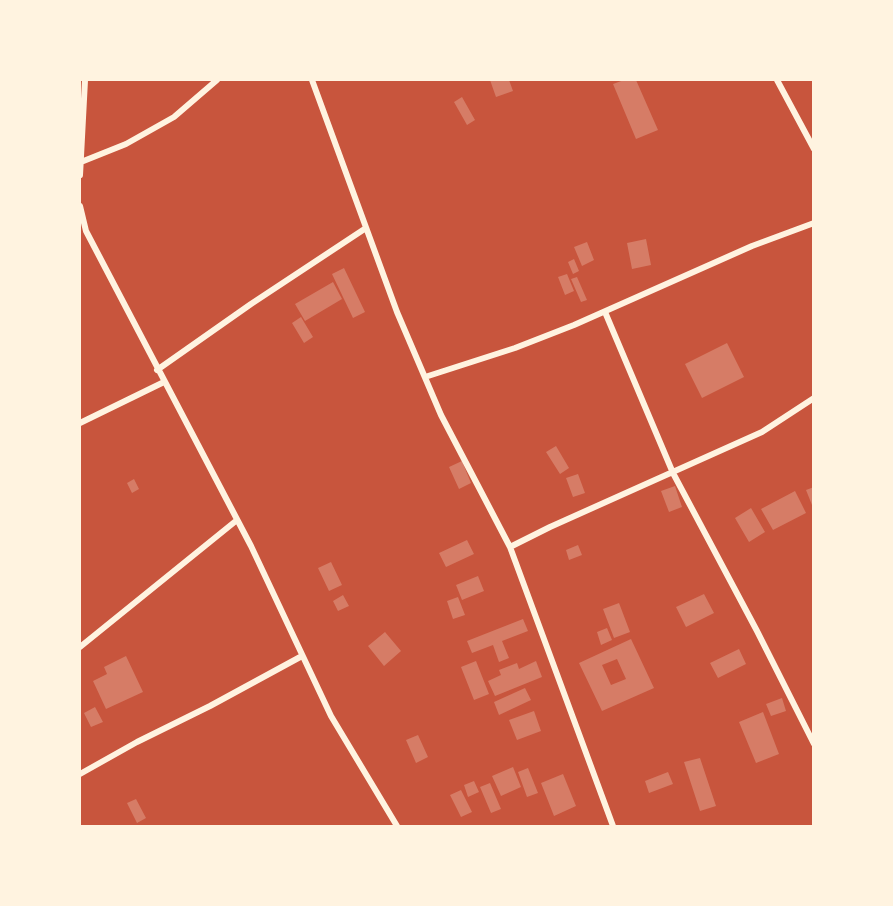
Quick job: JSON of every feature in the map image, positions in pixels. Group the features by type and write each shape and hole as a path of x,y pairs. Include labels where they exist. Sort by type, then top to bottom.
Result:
{"street":[{"path":"80,175 85,80"},
{"path":"81,162 126,144 174,117 217,80"},
{"path":"312,80 397,312 441,415 510,547 613,826"},
{"path":"777,80 813,149"},
{"path":"80,206 86,231 237,520 331,716 397,826"},
{"path":"425,377 515,348 605,312 752,246 813,223"},
{"path":"157,370 366,228"},
{"path":"605,312 673,473 757,631 813,744"},
{"path":"80,423 164,382"},
{"path":"510,547 762,432 813,398"},
{"path":"80,647 237,520"},
{"path":"80,774 302,656"}],"building":[{"path":"490,80 509,80 513,91 496,97"},
{"path":"624,80 636,80 658,130 636,139 613,84"},
{"path":"462,97 475,120 467,125 454,102"},
{"path":"646,239 651,265 632,269 627,243"},
{"path":"587,242 594,260 582,266 574,247"},
{"path":"574,259 579,271 573,274 568,262"},
{"path":"344,268 365,312 353,318 332,274"},
{"path":"567,274 574,291 565,295 558,277"},
{"path":"577,277 587,300 581,302 571,279"},
{"path":"333,282 342,299 305,321 295,304"},
{"path":"301,317 313,337 304,343 292,323"},
{"path":"727,343 744,377 702,398 685,364"},
{"path":"556,446 569,468 560,474 546,452"},
{"path":"462,461 471,483 459,489 449,467"},
{"path":"578,474 585,493 573,497 566,478"},
{"path":"134,479 139,489 132,493 127,483"},
{"path":"675,486 682,507 669,512 661,491"},
{"path":"814,487 814,504 812,505 806,490"},
{"path":"795,491 806,513 773,530 761,509"},
{"path":"751,508 765,532 749,542 735,518"},
{"path":"467,540 474,554 446,567 439,553"},
{"path":"578,545 582,555 569,560 566,550"},
{"path":"331,562 342,585 329,591 318,568"},
{"path":"478,576 484,591 462,600 456,585"},
{"path":"704,594 714,613 686,627 676,607"},
{"path":"343,595 349,606 338,611 333,601"},
{"path":"458,597 465,615 453,619 447,601"},
{"path":"619,603 630,632 614,638 603,609"},
{"path":"523,619 528,631 502,641 509,658 499,662 493,645 472,653 467,641"},
{"path":"607,628 612,640 601,645 597,632"},
{"path":"385,632 401,651 384,666 368,646"},
{"path":"631,639 654,688 602,711 579,663","holes":["617,659 626,679 611,685 602,665"]},
{"path":"739,649 746,664 718,678 710,663"},
{"path":"126,656 143,692 106,709 93,681 107,674 104,667"},
{"path":"476,661 489,694 474,700 461,667"},
{"path":"536,661 542,677 495,696 488,681 501,675 499,670 517,663 519,669"},
{"path":"525,688 531,700 499,715 494,702"},
{"path":"782,698 786,711 771,716 766,704"},
{"path":"95,707 103,722 91,727 84,713"},
{"path":"534,711 541,731 517,740 509,720"},
{"path":"763,712 779,754 756,763 739,722"},
{"path":"418,735 428,757 416,763 406,740"},
{"path":"700,758 716,806 700,811 684,762"},
{"path":"513,767 521,787 501,796 492,776"},
{"path":"528,768 538,793 527,797 518,772"},
{"path":"668,772 673,784 649,793 645,781"},
{"path":"563,774 576,806 554,816 541,783"},
{"path":"474,781 479,792 468,797 464,785"},
{"path":"490,783 501,809 491,813 480,787"},
{"path":"461,790 472,812 461,817 450,795"},
{"path":"136,799 146,818 137,823 127,803"}]}
